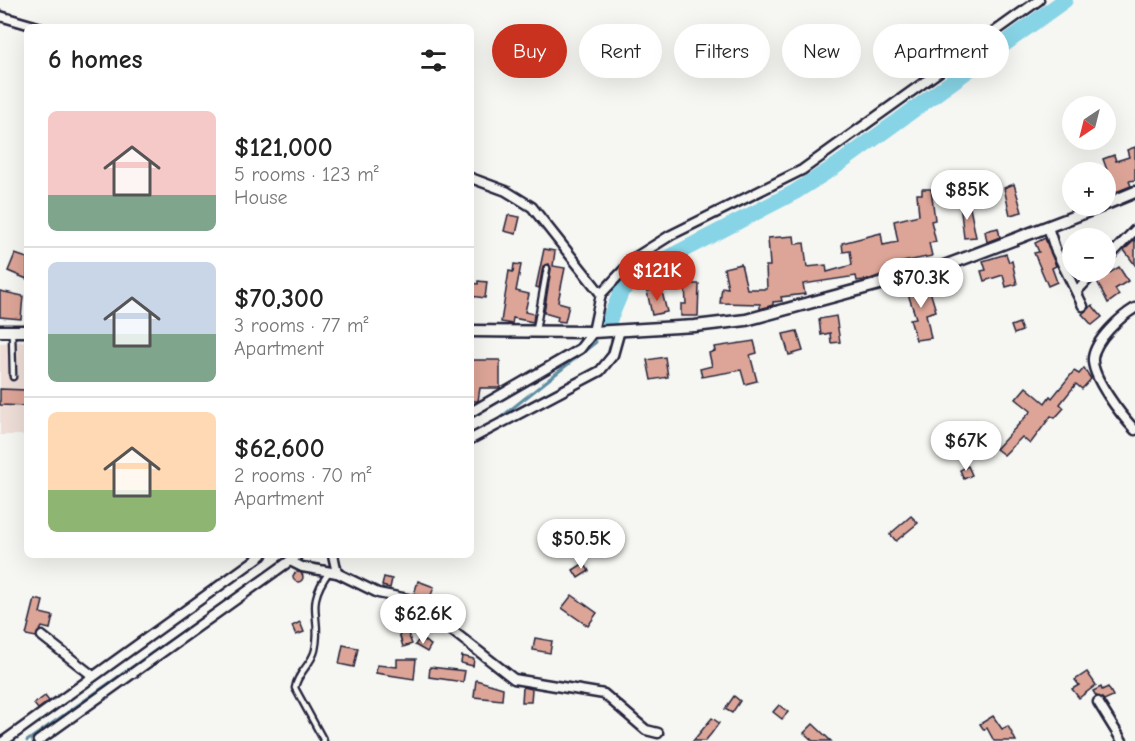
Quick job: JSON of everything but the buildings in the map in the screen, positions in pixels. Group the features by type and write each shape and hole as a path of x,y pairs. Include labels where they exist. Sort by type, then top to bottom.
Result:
{"street":[{"path":"474,410 575,353 593,332 601,294 627,264 647,249 802,170 1039,0"},
{"path":"0,16 28,24"},
{"path":"474,179 506,191 532,207 601,294"},
{"path":"1116,200 1135,192"},
{"path":"474,331 593,332 746,320 939,268 1076,216"},
{"path":"1048,227 1055,249 1083,306"},
{"path":"1116,250 1135,230"},
{"path":"1077,291 1086,282"},
{"path":"1135,308 1121,318 1097,346 1093,356 1093,366 1116,408 1135,430"},
{"path":"0,332 24,330"},
{"path":"474,437 600,371 613,355 620,330"},
{"path":"4,741 258,558"},
{"path":"38,741 294,558 302,567 333,572 372,591 412,600 514,679 604,694 646,730 658,733"},
{"path":"333,558 333,572"},
{"path":"42,636 93,676"},
{"path":"1098,702 1122,741"}],"lane":[{"path":"536,332 547,268"},
{"path":"12,331 12,377"},
{"path":"324,741 295,688 296,682 315,651 314,598 333,572"}],"shaded area":[{"path":"24,341 24,435 0,435 0,343"}],"waterway":[{"path":"608,323 622,290 650,267 795,192 836,166 1065,0"},
{"path":"495,422 596,342"},
{"path":"27,741 287,558"}]}
